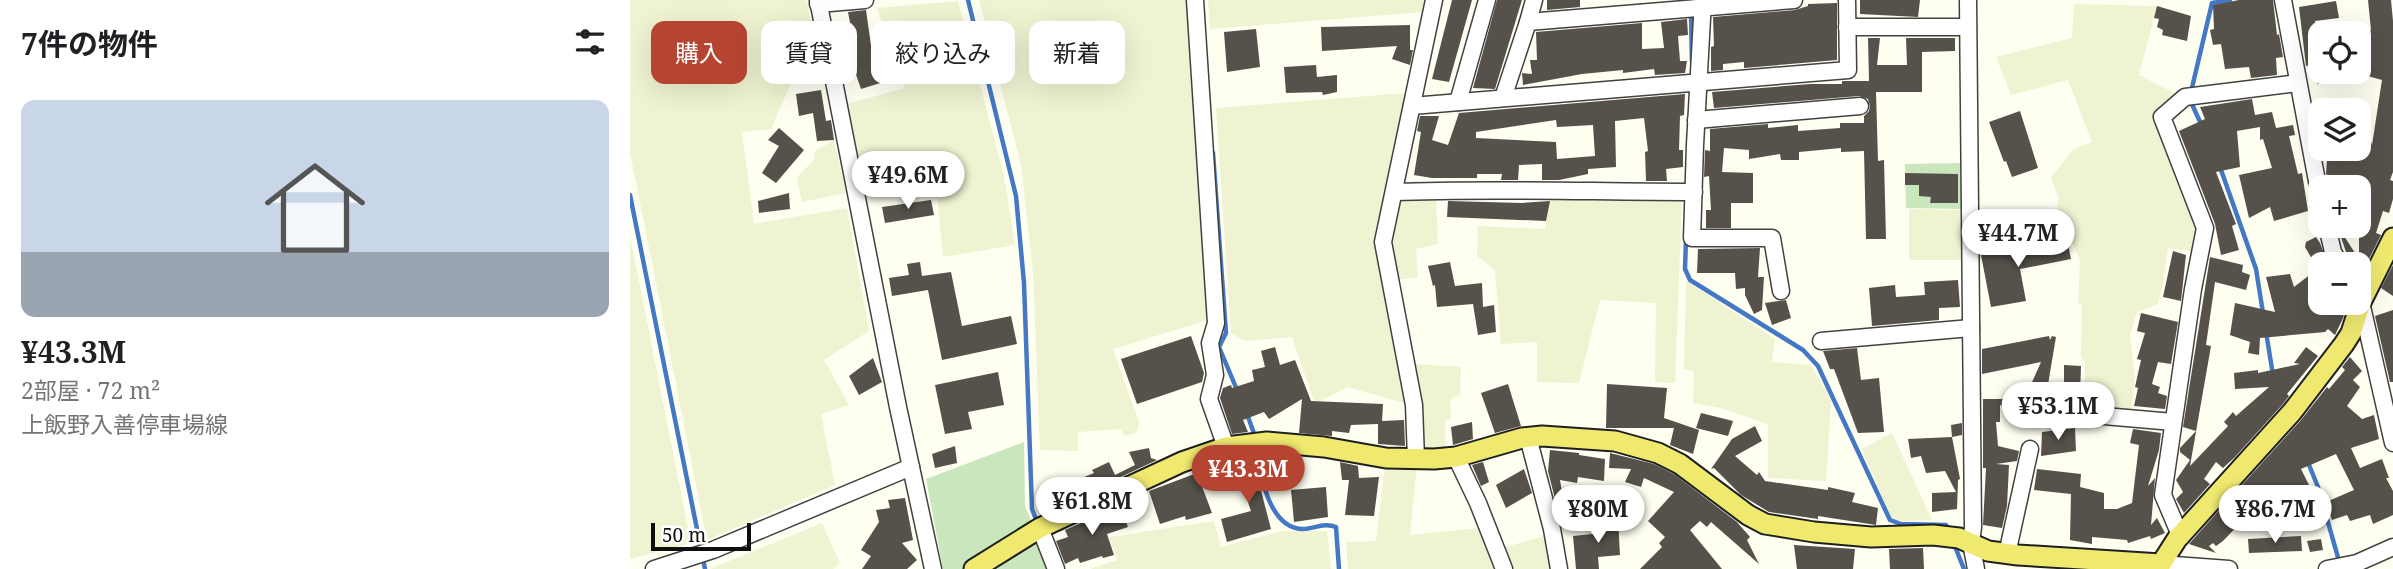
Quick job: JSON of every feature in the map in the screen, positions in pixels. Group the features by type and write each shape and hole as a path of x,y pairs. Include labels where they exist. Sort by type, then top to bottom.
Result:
{"main road":[{"path":"2371,280 2393,239"},
{"path":"974,569 1040,528 1182,462 1226,447 1267,442 1324,447 1386,458 1416,459 1456,457 1489,445 1528,437 1562,436 1605,440 1658,453 1680,464 1748,515 1765,523 1814,532 1871,537 1933,535 1959,538 1988,551 2007,554 2161,564 2180,535 2292,412 2344,344 2351,333 2356,315"}],"street":[{"path":"865,0 818,2 933,569"},
{"path":"1195,0 1216,323 1210,343 1215,375 1209,399 1226,447"},
{"path":"1416,459 1414,405 1383,242 1434,0"},
{"path":"1458,102 1487,0"},
{"path":"1503,98 1534,0"},
{"path":"1528,22 1680,5 1794,0"},
{"path":"1412,106 1847,70 1846,0"},
{"path":"1968,0 1971,543 1976,569"},
{"path":"2283,0 2316,175"},
{"path":"1702,5 1692,238 1772,238 1781,291"},
{"path":"1847,27 1968,27"},
{"path":"2180,535 2163,495 2193,289 2205,228 2162,117 2185,97 2298,83"},
{"path":"1696,120 1860,106"},
{"path":"1394,192 1694,192"},
{"path":"2363,315 2393,443"},
{"path":"1821,341 1971,328"},
{"path":"2058,412 2173,422"},
{"path":"1528,437 1552,529 1559,569"},
{"path":"2007,554 2031,449"},
{"path":"1456,457 1478,503 1504,569"},
{"path":"654,569 713,550 911,467"},
{"path":"1040,528 1056,569"},
{"path":"2327,569 2357,563 2393,548"},
{"path":"2161,564 2229,569"}],"green space":[{"path":"630,0 807,0 811,21 761,21 761,84 793,84 790,85 771,129 742,132 754,224 847,208 869,331 824,360 849,405 821,414 835,485 707,540 630,152"},
{"path":"979,0 1186,0 1205,239 1208,320 1113,349 1139,422 1137,432 1124,436 1122,429 1078,432 1078,451 1040,450 1033,273 1021,165 1000,84 1015,84 1015,21 984,21"},
{"path":"1208,0 1426,0 1424,12 1210,29"},
{"path":"958,1 963,21 882,21 877,8"},
{"path":"2074,4 2157,6 2139,75 2180,96 2155,118 2199,226 2195,252 2168,248 2158,304 2137,312 2130,335 2135,376 2131,410 2085,408 2085,363 2081,357 2082,304 2078,303 2080,260 2057,205 2059,199 2051,177 2074,149 2092,142 2068,80 2011,95 1996,57 2072,38"},
{"path":"904,84 980,84 1004,176 1015,245 943,257 936,184 864,194 847,104 905,88"},
{"path":"1406,93 1375,242 1408,404 1347,387 1315,404 1292,337 1245,341 1231,333 1216,108"},
{"path":"834,140 846,193 802,202 797,177 814,160 815,151"},
{"path":"1962,163 1961,209 1906,208 1905,164"},
{"path":"1436,197 1438,244 1416,249 1418,277 1398,280 1389,240 1399,198"},
{"path":"1550,197 1682,197 1675,383 1655,382 1656,303 1600,300 1579,383 1537,382 1537,342 1501,344 1495,270 1477,256 1478,226 1545,229"},
{"path":"1909,209 1961,210 1961,260 1909,260"},
{"path":"630,236 691,543 630,559"},
{"path":"1686,281 1775,339 1772,362 1811,365 1831,401 1826,481 1768,478 1768,424 1721,408 1693,403 1694,371 1684,369"},
{"path":"1414,364 1461,367 1460,395 1450,399 1451,419 1445,421 1446,448 1421,451"},
{"path":"1892,433 1932,520 1902,521 1891,517 1862,449"},
{"path":"1024,442 1025,507 1033,524 964,569 943,569 926,479"},
{"path":"1385,466 1417,466 1410,535 1479,528 1497,569 1348,569 1346,542 1376,541"},
{"path":"1214,521 1221,547 1283,531 1327,531 1331,569 1090,569 1117,560 1109,537"},
{"path":"822,523 840,563 833,569 710,569"},
{"path":"1037,535 1049,569 984,569"},
{"path":"1548,535 1555,569 1511,569 1502,548"}],"building":[{"path":"1452,0 1472,0 1449,82 1432,79"},
{"path":"1497,0 1522,0 1495,89 1473,88"},
{"path":"1547,0 1580,0 1580,7 1547,10"},
{"path":"1860,0 1920,0 1918,17 1860,14"},
{"path":"2239,0 2273,0 2277,35 2279,34 2283,57 2276,58 2277,75 2251,78 2249,67 2225,69 2221,44 2213,45 2210,30 2214,29 2213,5"},
{"path":"2368,0 2391,0 2393,172 2390,180 2393,181 2393,199 2389,213 2383,211 2376,233 2381,235 2371,255 2371,252 2359,252 2359,238 2371,238 2371,175 2326,174 2327,161 2371,161 2371,142 2372,145 2382,80 2371,77"},
{"path":"2336,1 2339,18 2308,21 2306,66 2299,7"},
{"path":"1837,3 1837,60 1744,68 1744,62 1723,64 1723,70 1711,71 1713,17 1795,10 1808,4"},
{"path":"2157,6 2191,16 2187,41 2162,35 2163,30 2157,27 2159,19 2154,18"},
{"path":"866,10 871,46 871,84 877,84 861,89 857,77 857,21 850,21 848,12"},
{"path":"1687,19 1688,35 1678,36 1680,61 1687,61 1685,73 1655,75 1654,69 1623,73 1623,70 1582,74 1523,85 1522,73 1532,74 1530,60 1537,60 1536,32 1642,23 1642,49 1664,48 1661,22"},
{"path":"1410,25 1410,50 1413,50 1410,65 1392,59 1397,46 1322,51 1321,27"},
{"path":"1256,29 1260,67 1227,72 1224,32"},
{"path":"1868,38 1880,38 1877,65 1907,65 1906,38 1955,38 1955,51 1922,52 1922,92 1876,92 1878,161 1884,160 1886,239 1866,239 1864,151 1841,152 1841,148 1799,152 1799,160 1781,160 1780,154 1749,159 1749,150 1724,148 1722,172 1753,173 1753,203 1731,203 1731,228 1706,228 1706,210 1711,210 1709,176 1704,177 1705,150 1710,151 1710,129 1768,124 1768,128 1798,125 1798,131 1840,128 1840,123 1864,123 1864,116 1870,106 1868,99 1859,96 1714,108 1712,92 1869,81"},
{"path":"1316,65 1317,77 1337,75 1337,92 1323,95 1322,92 1286,93 1284,67"},
{"path":"821,90 826,121 831,120 834,140 817,141 813,113 799,116 796,94"},
{"path":"1685,94 1684,115 1680,116 1679,150 1683,150 1683,167 1666,169 1667,181 1646,181 1645,152 1648,151 1644,118 1615,121 1616,167 1588,169 1588,174 1559,180 1542,180 1542,164 1519,165 1518,180 1501,180 1502,174 1477,174 1477,178 1432,178 1414,175 1421,132 1417,131 1420,116 1439,116 1432,140 1448,145 1459,113","holes":["1556,120 1557,127 1593,125 1595,156 1557,159 1556,142 1476,138 1476,132"]},
{"path":"2252,99 2255,115 2272,112 2276,128 2293,125 2295,135 2289,136 2298,174 2302,173 2308,211 2274,221 2270,207 2249,218 2239,175 2272,168 2263,139 2260,140 2260,127 2237,131 2240,167 2216,172 2236,224 2232,226 2239,250 2221,255 2215,224 2179,131 2205,119 2200,107"},
{"path":"2020,111 2038,168 2012,177 1989,122"},
{"path":"779,128 804,150 776,183 762,173 779,146 768,140"},
{"path":"1905,173 1958,174 1958,203 1930,203 1931,197 1919,196 1919,185 1905,185"},
{"path":"789,193 790,209 759,213 758,201"},
{"path":"931,200 934,215 885,223 882,207"},
{"path":"1448,201 1550,201 1546,221 1447,217"},
{"path":"2317,238 2323,252 2308,252 2306,242"},
{"path":"2341,238 2345,238 2354,252 2346,252"},
{"path":"2067,239 2071,259 2020,269 2026,301 1991,307 1981,255"},
{"path":"1760,248 1758,277 1764,277 1762,310 1754,314 1745,295 1745,288 1736,289 1735,273 1697,273 1698,249"},
{"path":"2173,251 2186,255 2181,301 2163,297"},
{"path":"2210,257 2243,265 2242,272 2250,275 2246,290 2215,282 2206,345 2211,346 2190,466 2228,426 2224,422 2233,412 2236,416 2269,387 2235,389 2234,373 2258,370 2258,373 2300,364 2294,363 2306,347 2318,356 2287,394 2289,396 2283,404 2235,457 2223,468 2216,462 2204,479 2210,484 2184,513 2176,499 2183,492 2176,480 2190,460 2180,452 2180,448 2196,431 2183,427"},
{"path":"920,262 922,276 951,272 962,326 1011,316 1017,344 942,360 928,290 892,296 889,278 909,275 907,264"},
{"path":"1450,262 1455,286 1482,283 1483,307 1494,305 1496,332 1478,335 1473,304 1437,307 1435,285 1433,286 1428,266"},
{"path":"2393,265 2393,296 2381,288"},
{"path":"2290,274 2294,287 2308,276 2308,315 2344,316 2335,335 2328,329 2325,332 2260,338 2259,355 2248,353 2250,342 2230,335 2235,303 2275,312 2266,277"},
{"path":"1958,280 1960,307 1939,308 1939,320 1872,326 1869,288 1895,285 1896,297 1925,295 1924,282"},
{"path":"1786,300 1791,318 1772,325 1765,303"},
{"path":"2393,310 2393,382 2390,382 2375,316"},
{"path":"2141,313 2178,322 2171,364 2158,362 2152,384 2160,387 2158,393 2167,396 2165,409 2134,406 2141,360 2137,359 2145,333 2137,331"},
{"path":"1191,336 1204,373 1202,382 1137,404 1121,359"},
{"path":"2049,336 2050,340 2052,336 2056,337 2041,426 2038,426 2035,406 2033,414 2000,405 2000,422 1996,422 1998,446 2019,451 2017,461 1996,464 2009,465 2007,506 2002,528 1983,525 1986,468 1983,468 1983,399 2016,399 2016,387 2029,389 2041,362 1982,374 1982,349"},
{"path":"1275,347 1280,365 1295,360 1311,401 1383,404 1382,421 1404,420 1405,446 1378,444 1378,424 1351,425 1349,433 1332,431 1332,436 1299,433 1302,399 1269,419 1264,412 1243,420 1248,432 1232,434 1220,398 1223,388 1254,381 1252,370 1265,367 1261,351"},
{"path":"1857,348 1861,380 1879,378 1884,432 1858,433 1834,369 1830,369 1823,351"},
{"path":"2350,357 2362,371 2353,380 2360,387 2347,406 2362,419 2374,415 2379,439 2351,448 2360,468 2382,459 2389,478 2386,478 2393,491 2393,515 2373,524 2370,515 2350,521 2347,515 2332,520 2326,502 2354,490 2336,454 2301,469 2310,487 2296,497 2289,487 2268,511 2241,486 2327,387 2329,389 2345,370 2342,367"},
{"path":"873,358 882,382 859,395 849,376"},
{"path":"2064,365 2081,366 2080,396 2064,392"},
{"path":"998,372 1004,405 968,412 972,429 945,434 935,385"},
{"path":"1508,384 1521,426 1495,433 1481,393"},
{"path":"1607,384 1667,388 1664,418 1699,430 1693,454 1670,445 1674,428 1606,428"},
{"path":"1701,413 1733,421 1728,436 1696,428"},
{"path":"1472,422 1473,439 1453,445 1451,427"},
{"path":"1962,423 1962,435 1952,437 1951,425"},
{"path":"1755,426 1762,441 1735,456 1757,475 1759,472 1765,481 1828,490 1828,487 1855,493 1852,502 1878,508 1876,525 1769,512 1741,495 1714,468 1711,469 1732,439"},
{"path":"2075,428 2076,451 2041,456 2042,432"},
{"path":"2133,429 2161,433 2159,450 2148,486 2155,478 2151,525 2157,518 2165,533 2151,539 2150,536 2128,543 2127,540 2092,537 2092,544 2070,540 2071,494 2034,490 2037,469 2081,474 2080,487 2104,493 2104,509 2117,509 2132,503 2139,445 2130,443"},
{"path":"1952,437 1960,479 1957,509 1932,512 1932,493 1956,492 1945,471 1926,473 1921,456 1911,458 1908,439"},
{"path":"955,446 957,463 935,468 932,454"},
{"path":"1149,448 1151,458 1157,460 1080,496 1072,482 1094,473 1092,470 1109,462 1115,475 1135,465 1129,452"},
{"path":"1550,450 1605,459 1604,481 1578,477 1577,483 1560,480 1563,498 1555,499 1548,471"},
{"path":"1610,453 1654,464 1674,474 1737,522 1750,537 1747,540 1759,564 1711,522 1707,527 1700,521 1690,530 1722,569 1640,569 1662,547 1659,543 1665,537 1648,521 1674,492 1644,478 1641,487 1625,482 1631,469 1609,468"},
{"path":"1252,456 1271,529 1227,542 1221,519 1251,511 1233,459"},
{"path":"1281,456 1296,457 1297,462 1282,465"},
{"path":"1340,462 1358,466 1359,478 1379,477 1374,516 1345,515 1349,480 1342,480"},
{"path":"1483,462 1489,482 1481,486 1472,465"},
{"path":"1524,469 1532,493 1506,508 1496,485"},
{"path":"1197,473 1212,513 1186,520 1185,516 1160,524 1149,491"},
{"path":"1326,487 1328,517 1294,522 1291,490"},
{"path":"905,498 913,540 902,543 917,560 907,569 862,569 871,556 861,550 879,522 876,510 890,508 888,500"},
{"path":"2229,499 2249,514 2223,541 2216,546 2213,543 2209,546 2216,553 2189,544"},
{"path":"1617,501 1620,555 1598,557 1599,569 1576,569 1573,536 1602,533 1602,536"},
{"path":"1120,506 1128,527 1107,534 1114,555 1080,563 1078,558 1065,564 1056,541 1068,537 1065,530"},
{"path":"2301,536 2302,551 2249,553 2248,539"},
{"path":"2321,539 2323,550 2310,552 2307,541"},
{"path":"1794,545 1855,549 1853,569 1797,569"},
{"path":"1923,548 1924,569 1890,569 1889,549"}],"waterway":[{"path":"968,0 1016,196 1024,283 1032,509 1037,522"},
{"path":"1692,62 1691,15 1694,0"},
{"path":"2191,92 2212,3 2230,0"},
{"path":"2190,100 2201,124"},
{"path":"1213,153 1226,333 1219,347 1237,390"},
{"path":"2220,167 2256,269 2263,313"},
{"path":"630,195 705,569"},
{"path":"1686,239 1685,269 1690,280 1803,350 1818,366 1890,520 1901,524 1946,525 1948,529"},
{"path":"2266,332 2273,375"},
{"path":"1247,414 1256,439"},
{"path":"1257,447 1263,484 1274,510 1291,527 1336,527 1339,569"},
{"path":"2307,460 2318,487 2339,561"},
{"path":"1954,544 1964,569"}]}
